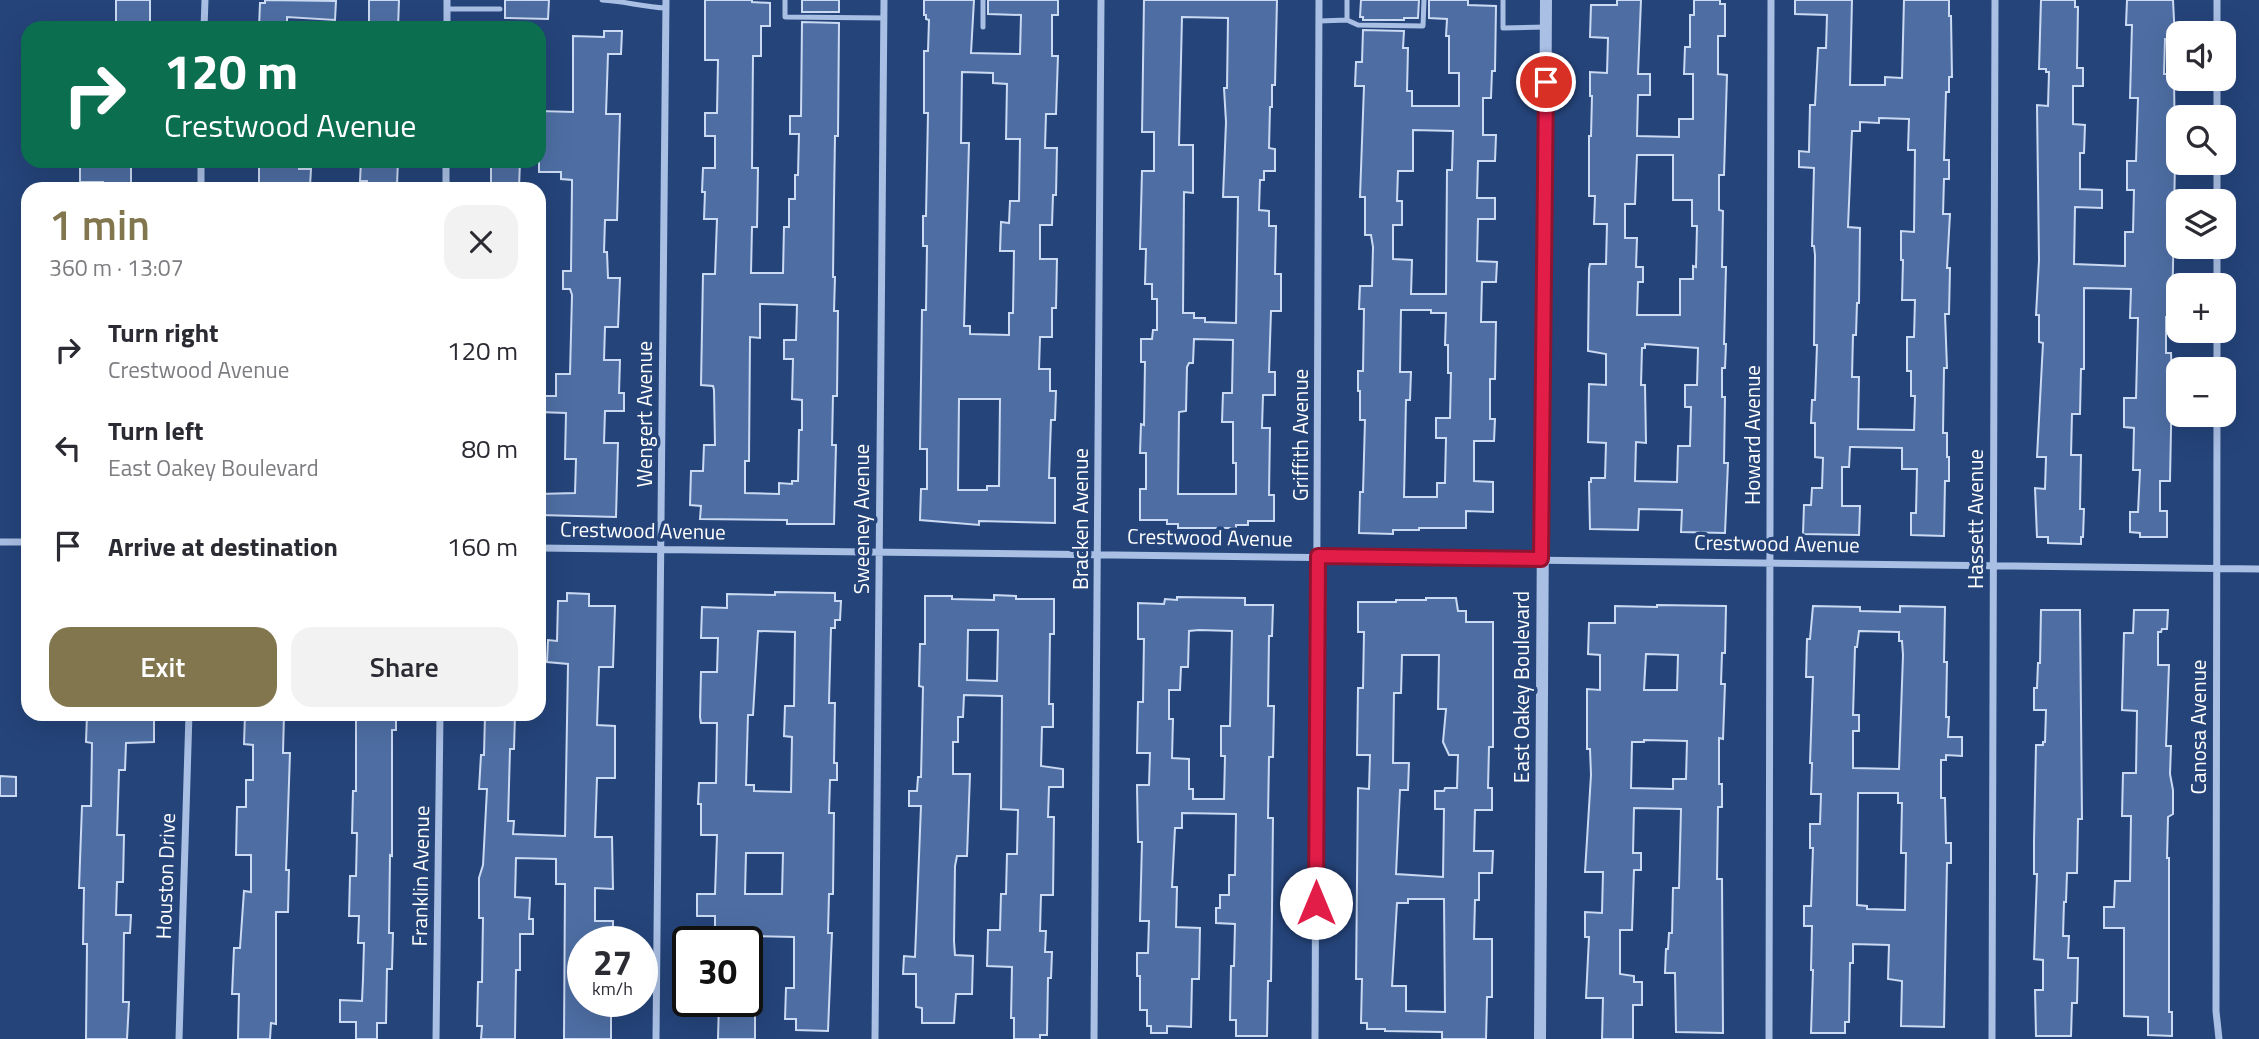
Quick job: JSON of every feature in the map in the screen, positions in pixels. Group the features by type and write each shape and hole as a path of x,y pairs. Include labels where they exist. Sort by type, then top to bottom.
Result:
{"street":[{"path":"204,21 205,0"},
{"path":"447,0 447,21"},
{"name":"Sweeney Avenue","path":"876,1039 884,0"},
{"name":"Bracken Avenue","path":"1094,1039 1101,0"},
{"name":"Griffith Avenue","path":"1315,1039 1319,0"},
{"name":"East Oakey Boulevard","path":"1540,1039 1546,0"},
{"name":"Howard Avenue","path":"1769,1039 1771,0"},
{"name":"Hassett Avenue","path":"1992,1039 1995,0"},
{"path":"2217,0 2217,21"},
{"name":"Wengert Avenue","path":"656,1039 666,4"},
{"name":"Canosa Avenue","path":"2217,427 2218,1039"},
{"path":"0,542 21,542"},
{"name":"Crestwood Avenue","path":"546,548 2259,569"},
{"name":"Houston Drive","path":"179,1039 188,721"},
{"name":"Franklin Avenue","path":"436,1039 440,721"}],"lane":[{"path":"602,0 628,2 639,7 666,4"},
{"path":"785,0 785,17 884,18"},
{"path":"983,0 983,27"},
{"path":"1347,0 1347,20"},
{"path":"1319,21 1347,20 1358,25 1423,26 1424,0"},
{"path":"1503,0 1503,28 1546,27"},
{"path":"447,9 500,9"}],"building":[{"path":"116,0 150,0 150,21 116,21"},
{"path":"265,0 336,1 335,20 287,17 287,21 259,21 260,3 265,3"},
{"path":"369,0 399,0 398,21 369,21"},
{"path":"505,0 549,0 548,19 505,18"},
{"path":"705,0 752,0 770,3 770,26 761,26 761,56 753,56 752,168 758,168 757,227 752,227 751,273 783,273 784,227 789,227 789,199 795,199 795,175 798,175 799,134 790,134 790,116 801,116 802,22 839,23 833,277 834,311 838,311 837,396 833,396 832,445 836,445 834,524 787,524 787,520 700,519 701,506 690,505 691,471 703,471 704,445 715,445 714,390 713,386 701,385 703,274 715,274 717,219 704,219 705,192 702,192 703,168 715,168 715,136 705,136 705,113 717,113 718,60 705,60","holes":["760,304 797,305 796,340 784,340 784,359 793,359 792,399 802,400 798,481 792,481 792,484 779,483 779,494 745,493 745,461 749,461 750,337 760,338"]},
{"path":"802,0 839,0 839,12 802,12"},
{"path":"924,0 974,0 971,53 1020,54 1021,15 988,14 988,0 1058,0 1058,15 1052,15 1052,56 1058,56 1056,114 1046,114 1045,148 1057,148 1056,195 1053,195 1052,225 1040,225 1040,259 1057,259 1056,308 1052,308 1052,337 1040,337 1039,369 1050,369 1050,391 1056,391 1055,420 1051,420 1049,478 1055,478 1055,523 979,521 979,525 920,520 921,489 927,489 927,449 920,449 922,310 926,310 927,246 923,246 928,113 924,113 924,51 928,51 929,20 924,15","holes":["962,72 993,73 993,83 1007,84 1006,139 1020,139 1019,201 1010,201 1009,223 1001,222 1000,251 1014,251 1013,313 1009,313 1009,335 970,334 970,326 964,326 969,143 961,143","959,399 1000,399 999,486 987,486 987,490 958,490"]},
{"path":"1144,0 1277,0 1275,85 1272,85 1269,148 1275,149 1275,171 1264,171 1264,180 1260,180 1259,210 1269,211 1269,226 1276,226 1275,274 1281,274 1281,311 1271,311 1269,372 1275,372 1275,395 1263,395 1262,428 1270,428 1269,495 1274,495 1274,521 1248,521 1248,525 1236,525 1236,528 1178,528 1178,524 1167,524 1167,520 1140,520 1140,489 1146,489 1146,453 1140,453 1141,424 1144,425 1145,362 1141,362 1141,339 1152,339 1153,330 1157,330 1157,299 1152,299 1152,284 1145,284 1146,249 1140,249 1142,171 1154,171 1154,132 1142,132","holes":["1182,17 1228,18 1223,197 1238,197 1236,323 1205,322 1205,318 1194,318 1194,313 1183,313 1184,192 1193,193 1193,145 1179,145","1194,339 1233,340 1232,393 1223,393 1222,422 1233,422 1236,494 1178,494 1179,412 1186,411 1187,367 1189,363 1193,363"]},
{"path":"1361,0 1419,0 1418,18 1363,20 1363,17 1360,17"},
{"path":"1429,0 1468,0 1468,5 1496,6 1495,71 1492,71 1491,98 1483,98 1483,135 1496,135 1495,161 1478,161 1477,198 1495,198 1495,219 1478,219 1477,261 1497,262 1496,282 1482,282 1481,322 1496,322 1495,379 1490,379 1490,419 1495,419 1494,441 1474,441 1474,481 1493,482 1493,512 1466,511 1466,528 1393,530 1393,534 1359,533 1365,420 1360,420 1358,391 1358,371 1363,371 1364,309 1359,309 1360,286 1372,286 1373,247 1371,235 1365,235 1365,197 1360,197 1364,86 1355,86 1356,62 1362,62 1363,30 1404,31 1403,48 1408,48 1407,91 1412,91 1412,106 1459,106 1459,73 1449,73 1447,19 1429,18","holes":["1413,130 1453,131 1452,170 1447,170 1446,294 1411,294 1412,260 1393,259 1393,225 1402,225 1402,201 1397,201 1398,171 1413,171","1401,310 1446,313 1445,345 1448,345 1448,373 1451,373 1450,418 1436,418 1436,438 1446,438 1445,483 1437,483 1437,497 1404,497 1406,400 1410,400 1411,372 1400,372"]},
{"path":"1617,0 1641,0 1638,74 1650,74 1650,95 1638,95 1637,136 1679,137 1679,119 1693,119 1693,74 1684,74 1685,47 1690,47 1690,15 1694,15 1694,0 1720,0 1720,4 1725,4 1725,36 1718,36 1718,74 1727,75 1724,175 1719,175 1719,210 1723,211 1722,267 1726,267 1726,344 1725,368 1722,368 1722,397 1725,397 1724,463 1728,463 1725,533 1681,532 1682,510 1639,509 1638,530 1590,529 1589,482 1591,478 1605,478 1606,443 1588,442 1589,384 1606,385 1606,354 1588,351 1589,269 1590,264 1606,264 1607,224 1594,224 1595,196 1589,196 1592,96 1590,72 1607,73 1608,38 1590,37 1591,5 1617,5","holes":["1637,155 1673,155 1673,200 1692,200 1692,226 1697,226 1696,267 1693,266 1693,279 1680,279 1680,315 1637,315 1638,282 1643,282 1643,267 1636,267 1637,238 1625,238 1625,204 1635,204","1645,344 1698,348 1697,385 1685,385 1685,407 1691,407 1690,446 1678,446 1677,482 1635,481 1636,442 1646,443 1645,385 1641,385 1642,348 1645,348"]},
{"path":"1795,0 1852,0 1850,85 1885,85 1885,77 1902,78 1904,0 1949,0 1952,77 1949,77 1949,92 1946,92 1944,160 1949,160 1949,179 1944,179 1943,214 1950,214 1947,268 1950,268 1949,314 1945,314 1947,368 1944,368 1943,433 1947,433 1949,481 1945,481 1944,536 1911,535 1911,513 1916,513 1917,469 1902,469 1902,448 1852,447 1849,467 1842,467 1842,506 1860,506 1859,535 1803,534 1804,505 1811,505 1812,488 1822,488 1823,458 1815,457 1815,423 1811,423 1812,400 1815,400 1817,345 1814,345 1815,255 1812,246 1814,168 1799,167 1799,151 1809,152 1810,105 1815,105 1818,48 1826,48 1827,15 1795,14","holes":["1879,118 1909,119 1908,150 1915,150 1914,232 1901,231 1901,260 1902,300 1915,300 1914,337 1907,337 1907,371 1911,371 1911,396 1915,396 1914,430 1858,429 1859,377 1852,377 1853,335 1856,335 1859,303 1860,228 1848,227 1852,131 1860,131 1860,122 1879,123"]},
{"path":"2041,0 2075,0 2075,7 2078,7 2077,68 2083,68 2083,86 2073,86 2073,124 2085,125 2084,153 2080,153 2080,189 2102,190 2102,208 2075,207 2074,264 2125,266 2125,232 2133,232 2134,190 2127,190 2127,161 2136,161 2138,98 2130,98 2132,25 2126,25 2127,0 2173,0 2174,21 2166,21 2164,74 2166,91 2174,91 2174,105 2166,105 2166,175 2175,175 2174,189 2166,189 2166,259 2173,259 2173,273 2166,273 2166,353 2171,353 2171,357 2166,357 2166,427 2171,427 2170,481 2160,481 2160,511 2167,511 2167,537 2140,537 2140,533 2130,532 2130,512 2138,512 2140,470 2133,470 2134,428 2124,427 2124,398 2136,398 2138,318 2130,318 2131,289 2084,288 2084,369 2081,369 2080,414 2072,414 2071,455 2081,455 2080,509 2084,509 2083,537 2081,544 2048,543 2048,537 2037,537 2035,488 2045,489 2046,457 2037,457 2043,343 2039,342 2039,315 2036,315 2039,260 2037,105 2048,106 2049,72 2039,69"},
{"path":"604,31 622,31 621,54 608,54 606,114 620,114 617,220 605,220 604,252 607,252 608,278 620,278 618,327 605,327 604,360 620,360 619,393 624,393 624,411 605,411 604,443 618,443 616,517 546,515 546,494 575,493 576,459 565,459 566,413 546,412 546,396 556,396 556,374 570,374 572,295 570,289 563,289 563,271 571,271 572,180 561,179 561,172 539,172 539,168 546,168 546,111 573,112 573,36 604,37"},
{"path":"80,168 131,168 131,182 80,182"},
{"path":"259,168 311,169 310,182 259,182"},
{"path":"361,168 398,168 397,182 360,181"},
{"path":"491,168 520,168 519,182 491,182"},
{"path":"567,593 589,594 589,606 615,606 613,667 599,667 597,725 615,726 615,778 597,778 595,837 612,837 613,889 595,888 595,921 613,921 613,926 567,926 567,1017 611,1017 611,1039 564,1039 565,884 556,884 556,859 516,858 515,897 530,898 529,919 533,919 533,934 520,934 520,970 516,970 515,1039 481,1039 482,1026 477,1026 478,982 482,982 483,918 479,918 479,878 483,865 487,789 479,789 485,721 515,721 514,749 510,749 508,821 514,821 513,834 565,836 568,664 547,662 548,640 557,641 558,601 567,601"},
{"path":"835,593 835,601 841,601 840,620 835,620 835,628 831,628 829,703 835,703 834,763 837,763 837,780 830,780 829,813 834,813 833,894 829,894 828,933 832,933 828,1031 796,1030 796,1019 785,1019 786,988 794,988 794,937 763,936 763,926 715,926 715,916 697,916 697,894 715,894 717,835 701,835 701,804 698,804 699,783 716,783 717,723 701,723 700,717 701,672 717,672 718,638 701,638 702,607 727,608 727,594","holes":["758,631 795,632 794,706 785,706 784,736 792,737 791,792 754,791 754,785 746,785 748,715 753,715","746,853 783,853 782,894 745,894"]},
{"path":"994,595 1016,596 1016,599 1054,599 1054,634 1050,634 1049,704 1053,704 1053,727 1042,727 1041,766 1063,769 1063,787 1049,787 1048,817 1054,817 1053,895 1041,895 1040,931 1046,931 1045,952 1052,952 1051,978 1048,978 1047,1035 1040,1035 1040,1039 1014,1039 1014,1018 1011,1018 1012,967 987,966 988,930 1000,930 1001,894 1006,894 1007,854 1017,854 1018,810 1001,809 1002,696 964,695 963,717 958,717 958,742 953,742 953,774 970,774 967,856 957,856 955,866 954,941 955,955 973,956 972,994 956,994 954,1023 922,1023 922,1008 916,1007 916,974 903,974 904,956 915,957 921,806 909,806 909,791 917,791 918,777 921,777 923,687 919,686 920,644 925,644 925,596 994,600","holes":["968,630 998,630 997,681 967,680"]},
{"path":"1177,597 1245,598 1245,605 1273,605 1272,636 1269,636 1268,706 1274,706 1273,757 1269,757 1268,818 1273,818 1271,981 1268,981 1267,1036 1236,1036 1236,1020 1230,1020 1235,924 1216,923 1216,908 1220,908 1220,895 1229,895 1229,875 1235,875 1236,814 1182,813 1182,828 1175,828 1172,887 1177,887 1176,927 1200,928 1199,979 1192,979 1191,1027 1167,1026 1167,1033 1151,1033 1151,1026 1147,1026 1147,1010 1140,1010 1137,953 1148,953 1149,921 1140,921 1142,842 1138,842 1137,785 1149,785 1150,753 1137,753 1138,702 1143,702 1144,639 1138,639 1138,603 1164,604 1165,599 1177,600","holes":["1189,631 1232,631 1230,726 1221,726 1221,756 1225,756 1224,799 1193,799 1193,789 1189,789 1189,759 1172,758 1173,719 1169,719 1169,690 1180,690 1181,667 1188,667"]},
{"path":"1456,598 1458,611 1466,611 1466,622 1493,622 1493,747 1489,747 1488,788 1492,788 1492,810 1475,810 1474,851 1493,851 1492,873 1479,873 1479,900 1475,900 1474,939 1492,939 1492,997 1487,997 1486,1039 1442,1039 1442,1032 1367,1029 1367,1023 1361,1023 1362,979 1356,979 1358,788 1369,789 1370,755 1357,755 1358,688 1363,688 1364,632 1358,632 1358,602","holes":["1402,655 1439,655 1438,709 1446,709 1443,742 1449,755 1458,755 1457,788 1435,791 1435,809 1444,809 1443,877 1396,874 1400,790 1408,790 1409,763 1393,763 1394,693 1401,693","1408,899 1444,899 1445,1012 1406,1011 1406,986 1392,986 1397,903 1408,903"]},
{"path":"1615,606 1726,606 1721,684 1725,684 1723,739 1719,738 1722,807 1718,807 1717,879 1722,879 1723,1033 1676,1032 1675,973 1665,973 1666,949 1669,933 1672,933 1673,888 1679,888 1681,809 1634,808 1633,853 1641,853 1641,870 1634,870 1632,930 1620,930 1620,974 1634,976 1634,982 1642,982 1642,1005 1633,1005 1633,1039 1602,1039 1603,998 1586,998 1589,937 1585,937 1585,912 1602,913 1603,872 1585,872 1591,775 1590,749 1587,749 1587,689 1600,690 1600,655 1588,654 1589,623 1615,623","holes":["1646,654 1678,655 1677,690 1644,690","1687,741 1686,779 1673,779 1673,789 1631,788 1632,742"]},
{"path":"1813,606 1860,607 1860,611 1900,612 1900,606 1945,607 1944,662 1947,662 1948,737 1962,737 1962,756 1946,755 1946,760 1941,760 1941,798 1945,798 1946,843 1951,843 1951,863 1947,863 1944,1027 1901,1026 1902,981 1888,979 1889,945 1853,944 1849,1022 1845,1022 1845,1033 1811,1033 1812,926 1804,926 1804,906 1811,906 1813,848 1810,848 1810,824 1820,824 1821,794 1811,794 1813,677 1806,677 1807,639 1810,639","holes":["1859,631 1899,632 1899,641 1902,641 1899,769 1853,768 1853,731 1859,731 1859,715 1853,715 1855,647","1858,793 1898,793 1898,803 1902,803 1901,853 1906,853 1905,910 1867,909 1867,906 1857,905"]},
{"path":"2041,610 2080,610 2082,819 2078,819 2077,873 2067,873 2063,936 2069,936 2068,958 2078,958 2077,1003 2072,1003 2071,1036 2036,1036 2035,990 2043,990 2043,960 2034,959 2037,874 2034,874 2036,745 2043,745 2045,742 2046,710 2034,710 2034,688 2037,688 2040,663"},
{"path":"2134,610 2168,610 2167,629 2158,632 2158,665 2169,665 2166,746 2171,746 2170,774 2173,790 2173,814 2168,817 2167,858 2169,1012 2172,1012 2172,1036 2148,1035 2148,1017 2124,1016 2124,928 2104,928 2104,907 2114,907 2115,881 2130,881 2131,816 2122,816 2123,773 2136,773 2137,711 2122,710 2124,633 2133,633"},
{"path":"87,721 154,721 154,742 126,743 125,770 119,770 117,835 124,835 123,882 117,882 116,915 131,915 130,933 124,933 123,1002 129,1002 127,1039 86,1039 87,944 83,944 84,888 79,888 82,806 91,806 92,743 86,742"},
{"path":"245,721 284,721 283,753 290,753 286,870 289,870 288,912 276,912 276,1024 271,1023 270,1039 238,1039 239,994 232,994 234,948 240,948 244,891 251,892 251,855 236,855 237,807 246,807 246,780 253,780 253,745 244,744"},
{"path":"356,721 396,721 396,730 392,730 389,933 393,933 392,969 387,969 386,1023 377,1023 377,1039 356,1039 356,1022 340,1022 340,1000 362,1001 364,943 358,943 359,916 349,916 350,876 356,876 357,833 352,833 353,791 356,791"},
{"path":"0,776 16,777 16,796 0,796"},
{"path":"719,1017 755,1017 755,1039 718,1039"}],"route":[{"path":"1316,903 1318,556 1541,559 1546,82"}]}
